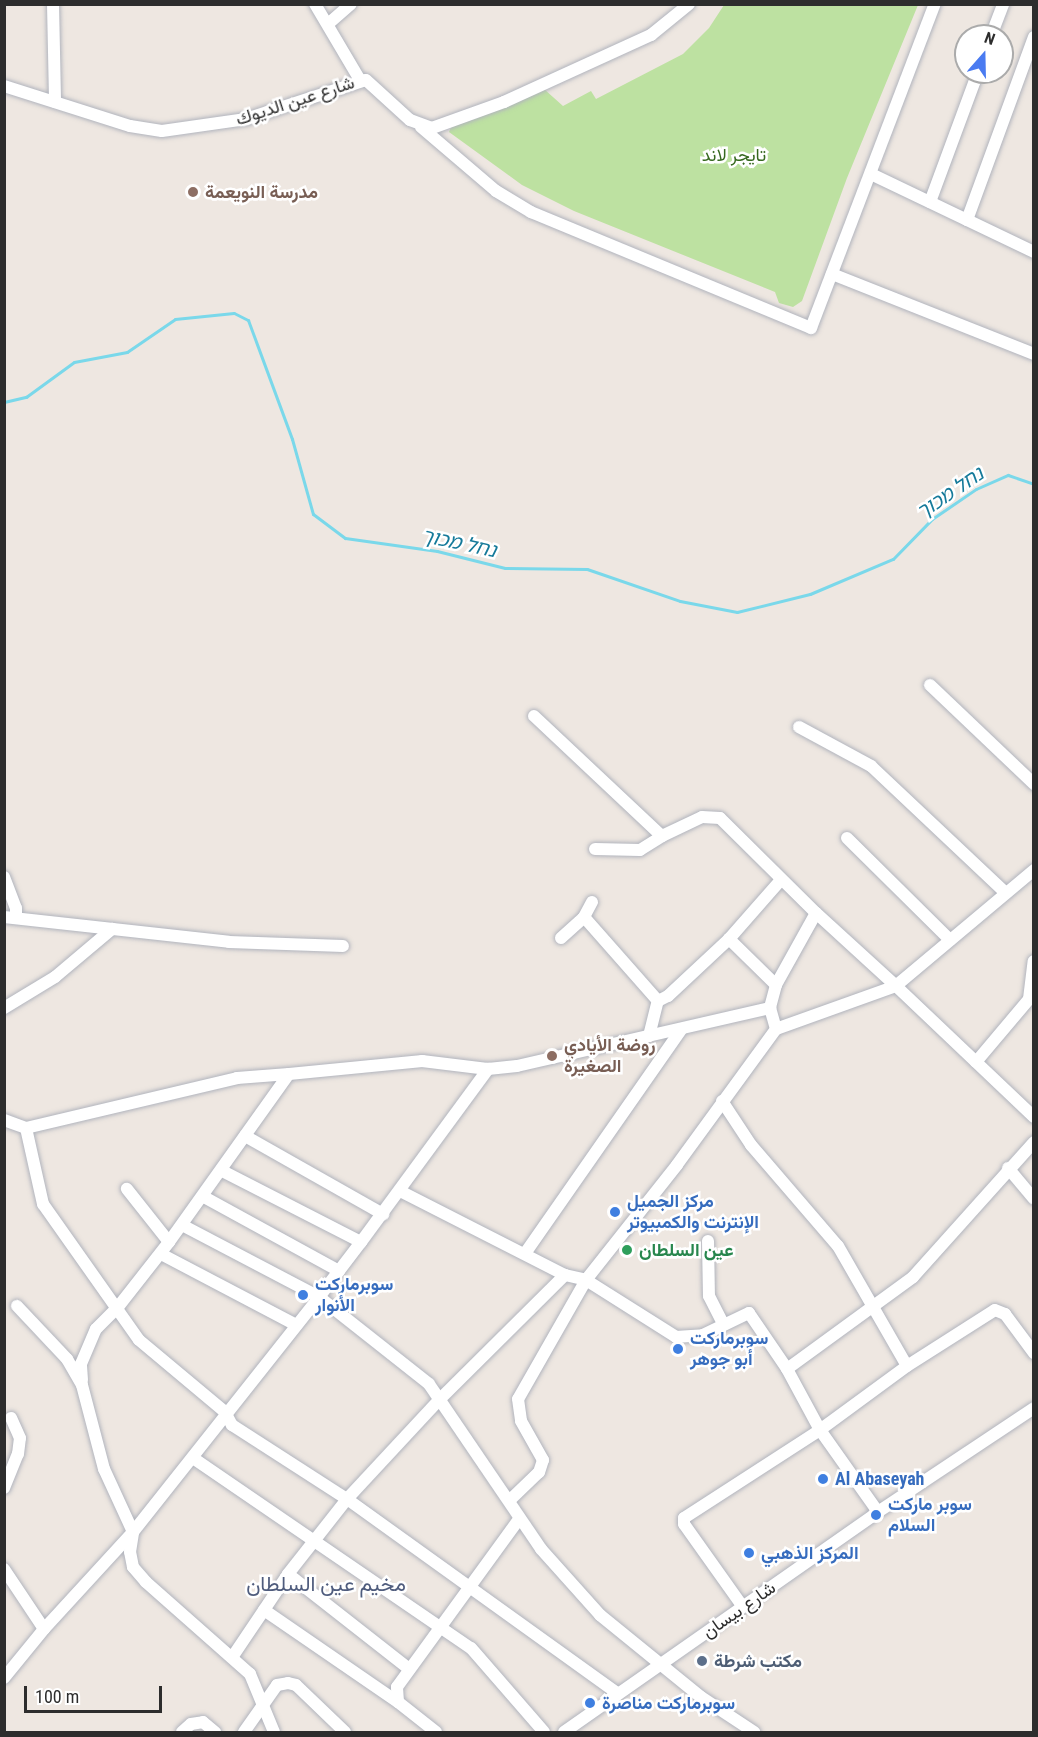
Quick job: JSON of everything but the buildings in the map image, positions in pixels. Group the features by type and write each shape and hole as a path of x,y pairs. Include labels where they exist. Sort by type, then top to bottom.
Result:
{"street":[{"path":"53,4 55,102"},
{"path":"315,4 328,24 348,65 360,80"},
{"path":"328,24 351,4"},
{"path":"421,127 450,122 541,86 651,35 689,4"},
{"path":"935,4 832,274 1034,354"},
{"path":"996,24 1003,4"},
{"path":"967,220 1034,37"},
{"name":"شارع عين الديوك","path":"4,86 130,126 178,130 246,119 360,80 372,83 496,191 531,212 811,328 832,274"},
{"path":"930,202 974,84"},
{"path":"871,174 1034,252"},
{"path":"930,685 1034,784"},
{"path":"534,716 662,836"},
{"path":"799,727 871,766 1006,893"},
{"path":"595,849 640,850 662,836 702,817 720,818 780,881 896,986 1034,1117"},
{"path":"847,838 950,940"},
{"path":"510,1500 539,1472 543,1460 520,1422 518,1399 586,1280 677,1165 776,1029 896,986 1034,870"},
{"path":"4,877 16,908 10,918 229,942 343,946"},
{"path":"649,1036 658,1001 729,939 780,881"},
{"path":"561,938 584,917 592,902"},
{"path":"776,1029 770,1008 776,985 816,913"},
{"path":"584,917 658,1001"},
{"path":"4,1008 55,977 112,929"},
{"path":"729,939 776,985"},
{"path":"976,1062 1029,999 1033,983 1034,961"},
{"path":"4,1120 26,1128 237,1078 422,1061 488,1069 537,1063 770,1008"},
{"path":"526,1252 681,1030"},
{"path":"4,1678 44,1629 134,1532 194,1458 225,1412 383,1214 488,1069"},
{"path":"274,1732 260,1705 250,1674 233,1656 133,1567 130,1552 134,1532 104,1469 82,1385 81,1364 96,1329 118,1307 161,1254 204,1197 289,1074"},
{"path":"722,1101 751,1144 838,1246 872,1309 907,1366"},
{"path":"26,1128 43,1204 118,1307 139,1340 225,1412 232,1425 348,1499 618,1694"},
{"path":"245,1136 383,1214"},
{"path":"787,1369 872,1309 928,1263 1008,1168 1034,1142"},
{"path":"1008,1168 1034,1199"},
{"path":"222,1171 361,1242"},
{"path":"127,1189 169,1242"},
{"path":"400,1191 526,1252 566,1275 586,1280 676,1337 697,1337 723,1323 749,1314 787,1369 820,1430 878,1512"},
{"path":"204,1197 339,1270"},
{"path":"182,1225 319,1297 414,1370 440,1399 510,1500 519,1519 600,1615 662,1663 701,1697 754,1732"},
{"path":"708,1241 709,1296 723,1323"},
{"path":"161,1254 296,1325"},
{"path":"233,1656 288,1574 316,1542 348,1499 440,1399 566,1275"},
{"path":"17,1306 67,1359 82,1385"},
{"path":"743,1607 683,1520 820,1430 907,1366 995,1310 1005,1314 1034,1353"},
{"name":"شارع بيسان","path":"564,1732 878,1512 1034,1408"},
{"path":"4,1488 18,1454 20,1438 11,1418"},
{"path":"194,1458 471,1648 544,1732"},
{"path":"398,1702 397,1688 409,1669 472,1587 519,1519"},
{"path":"4,1569 44,1629"},
{"path":"288,1574 409,1669"},
{"path":"264,1610 398,1702 436,1732"},
{"path":"244,1732 260,1705 277,1685 296,1685 345,1732"},
{"path":"182,1732 191,1724 203,1722 215,1732"}],"green space":[{"name":"تايجر لاند","path":"724,5 918,5 847,178 802,301 793,307 779,303 775,292 574,211 522,185 449,132 452,125 544,89 563,106 591,91 596,99 683,54 709,28"}],"waterway":[{"name":"נחל מכוך","path":"4,402 26,397 74,362 127,352 175,319 234,313 248,320 292,439 313,514 345,538 437,551 505,568 587,569 680,601 737,612 810,594 893,559 932,519 976,489 1008,475 1034,484"}],"place":[{"name":"مدرسة النويعمة","path":"193,192"},
{"name":"روضة الأيادي الصغيرة","path":"552,1056"},
{"name":"مركز الجميل الإنترنت والكمبيوتر","path":"615,1212"},
{"name":"عين السلطان","path":"627,1250"},
{"name":"سوبرماركت الأنوار","path":"303,1295"},
{"name":"سوبرماركت أبو جوهر","path":"678,1349"},
{"name":"Al Abaseyah","path":"823,1479"},
{"name":"سوبر ماركت السلام","path":"876,1515"},
{"name":"المركز الذهبي","path":"749,1553"},
{"name":"مكتب شرطة","path":"702,1661"},
{"name":"سوبرماركت مناصرة","path":"590,1703"}],"district":[{"name":"مخيم عين السلطان","path":"326,1584"}]}
